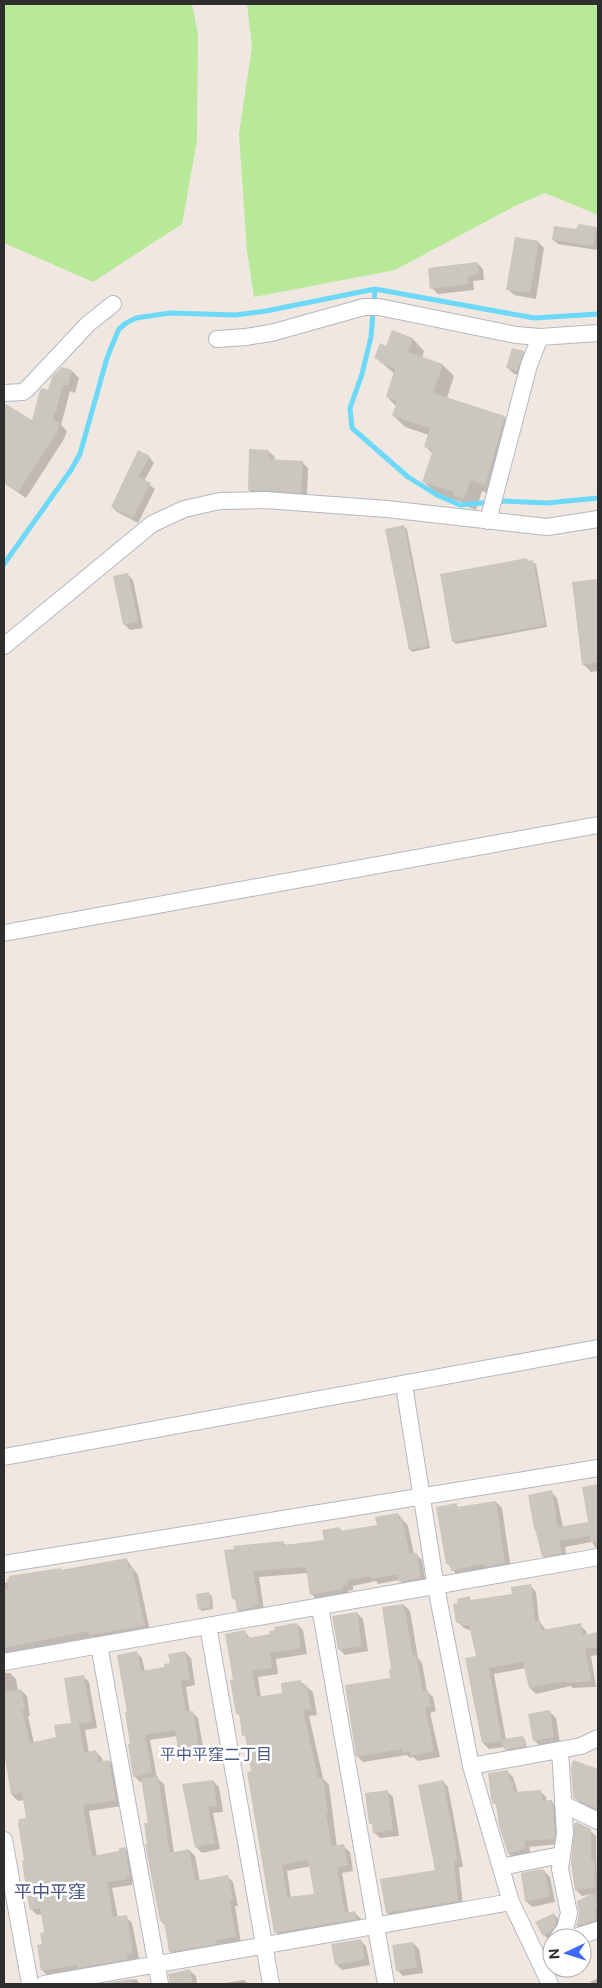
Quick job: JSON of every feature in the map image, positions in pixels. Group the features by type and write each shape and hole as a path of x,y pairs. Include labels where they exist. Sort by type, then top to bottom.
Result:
{"street":[{"path":"4,393 22,392 28,389 88,324 113,304"},
{"path":"218,338 246,337 271,333 364,307 379,307 516,335 540,337 598,333"},
{"path":"488,521 529,365 540,337"},
{"path":"4,646 152,524 184,509 220,501 265,500 387,509 546,527 598,519"},
{"path":"4,933 598,825"},
{"path":"4,1457 598,1348"},
{"path":"404,1385 420,1496 436,1587 471,1766 511,1902 550,1984"},
{"path":"4,1564 598,1468"},
{"path":"4,1662 598,1557"},
{"path":"320,1607 386,1984"},
{"path":"208,1626 272,1984"},
{"path":"99,1645 160,1984"},
{"path":"471,1766 581,1746 598,1738"},
{"path":"560,1750 565,1833 561,1855 561,1879 569,1913 565,1928"},
{"path":"563,1804 598,1821"},
{"path":"4,1840 30,1984"},
{"path":"501,1867 561,1855"},
{"path":"44,1984 156,1966 511,1902"},
{"path":"534,1949 542,1946"}],"green space":[{"path":"4,4 192,4 198,34 197,141 182,224 93,282 4,243"},
{"path":"247,4 598,4 598,215 545,193 515,206 395,270 254,297 247,251 239,134 252,47"}],"building":[{"path":"579,224 597,227 593,246 552,240 554,226 576,229"},
{"path":"515,237 539,241 530,293 506,290"},
{"path":"477,262 479,274 468,276 469,284 430,289 428,268"},
{"path":"392,330 413,338 408,352 443,364 433,393 505,416 485,485 471,480 464,499 453,495 454,492 422,482 433,450 424,447 430,428 392,416 397,401 386,397 395,368 374,358 380,343 386,346"},
{"path":"512,348 524,351 517,371 506,368"},
{"path":"62,367 72,370 68,386 63,385 53,420 60,423 57,433 18,492 4,482 4,403 32,420 40,390 42,388 48,390 52,377"},
{"path":"249,449 269,450 269,459 303,461 301,493 248,490"},
{"path":"138,450 150,456 138,477 151,483 133,518 111,507"},
{"path":"404,525 428,646 409,650 385,529"},
{"path":"527,558 528,561 533,560 545,625 452,642 440,574"},
{"path":"128,573 138,622 123,625 113,576"},
{"path":"598,579 598,662 582,665 572,582"},
{"path":"598,1484 598,1541 591,1542 590,1536 559,1541 562,1553 542,1557 534,1529 528,1495 552,1490 558,1527 588,1522 582,1487"},
{"path":"496,1501 505,1563 485,1567 484,1564 451,1571 450,1564 446,1564 436,1507 457,1503 457,1507"},
{"path":"398,1513 399,1519 402,1518 410,1554 417,1553 421,1578 399,1582 397,1574 371,1579 370,1576 347,1580 348,1584 342,1585 343,1589 310,1595 306,1567 253,1571 259,1604 255,1605 255,1607 237,1611 235,1598 232,1599 224,1550 234,1549 233,1546 284,1541 284,1545 324,1540 322,1530 339,1527 340,1531 377,1525 375,1517"},
{"path":"127,1558 128,1568 132,1567 145,1626 89,1635 88,1631 4,1648 4,1589 8,1589 7,1579 9,1579 9,1576 61,1568 61,1570"},
{"path":"531,1584 535,1622 540,1620 542,1630 581,1623 583,1635 598,1632 598,1647 585,1649 591,1681 566,1683 565,1681 529,1688 523,1662 489,1668 502,1741 482,1743 465,1658 476,1656 469,1625 462,1626 461,1622 456,1623 453,1604 458,1603 457,1599 470,1596 470,1600 512,1594 511,1587"},
{"path":"209,1592 211,1607 198,1609 196,1594"},
{"path":"404,1604 413,1656 416,1655 423,1691 428,1690 431,1706 425,1707 434,1751 411,1756 410,1751 403,1753 402,1749 356,1757 345,1685 390,1678 389,1670 391,1669 382,1607"},
{"path":"357,1612 362,1646 338,1650 332,1616"},
{"path":"297,1623 301,1648 270,1653 272,1668 252,1671 257,1697 282,1693 281,1683 301,1680 302,1686 307,1685 311,1709 303,1710 318,1778 323,1777 328,1813 326,1813 332,1846 344,1844 348,1865 337,1867 345,1913 355,1911 357,1919 274,1933 247,1772 251,1771 245,1735 242,1736 239,1713 236,1714 230,1680 233,1679 225,1634 245,1630 247,1638 270,1634 270,1631 275,1630 274,1627","holes":["308,1860 314,1894 287,1897 282,1865"]},
{"path":"137,1651 141,1671 165,1667 164,1664 170,1663 168,1654 185,1651 190,1680 181,1681 186,1712 193,1711 199,1747 178,1750 175,1730 145,1735 152,1773 133,1777 125,1712 127,1712 117,1655"},
{"path":"84,1675 92,1722 79,1724 84,1753 96,1750 98,1762 109,1760 116,1800 83,1805 92,1856 119,1851 119,1848 125,1847 130,1876 126,1876 127,1879 107,1882 113,1917 127,1915 133,1953 127,1954 128,1959 78,1968 78,1965 41,1971 37,1945 42,1944 40,1933 44,1932 40,1908 30,1910 26,1889 22,1861 24,1860 18,1824 19,1819 26,1818 22,1793 11,1795 4,1752 4,1692 21,1689 25,1710 22,1710 30,1743 56,1737 54,1725 71,1723 64,1678"},
{"path":"550,1710 554,1737 533,1741 528,1714"},
{"path":"523,1736 525,1746 504,1750 502,1739"},
{"path":"573,1760 598,1769 598,1809 573,1798 571,1767"},
{"path":"508,1770 509,1780 512,1780 514,1792 541,1790 542,1801 552,1800 555,1833 554,1839 524,1841 526,1848 508,1854 499,1826 496,1804 493,1804 491,1799 488,1773"},
{"path":"158,1776 170,1853 189,1849 195,1881 228,1875 233,1900 230,1901 236,1937 216,1940 217,1944 169,1952 164,1921 160,1921 145,1844 147,1844 144,1823 148,1823 141,1779"},
{"path":"213,1780 217,1806 208,1807 215,1843 195,1848 182,1784"},
{"path":"443,1780 455,1844 457,1861 454,1862 458,1901 386,1913 380,1879 435,1870 418,1785"},
{"path":"388,1790 393,1830 373,1833 372,1824 369,1824 365,1793"},
{"path":"577,1822 591,1829 591,1860 594,1860 595,1887 575,1891 571,1863 574,1824"},
{"path":"544,1870 550,1896 525,1902 521,1873"},
{"path":"594,1893 597,1907 594,1908 596,1920 576,1926 579,1915 577,1901"},
{"path":"554,1913 556,1925 553,1928 542,1928 542,1934 535,1922"},
{"path":"361,1939 365,1959 335,1965 331,1944"},
{"path":"413,1942 417,1967 396,1971 392,1945"},
{"path":"190,1969 193,1984 170,1984 168,1974"},
{"path":"131,1979 132,1984 100,1984"}],"waterway":[{"path":"375,289 371,337 362,374 350,408 352,428 408,477 437,495 460,505 503,501 547,503 598,498"},
{"path":"4,564 71,470 80,454 113,343 119,329 136,318 170,313 236,315 266,311 375,289 534,318 598,314"}],"district":[{"name":"平中平窪二丁目","path":"216,1754"},
{"name":"平中平窪","path":"50,1891"}]}
